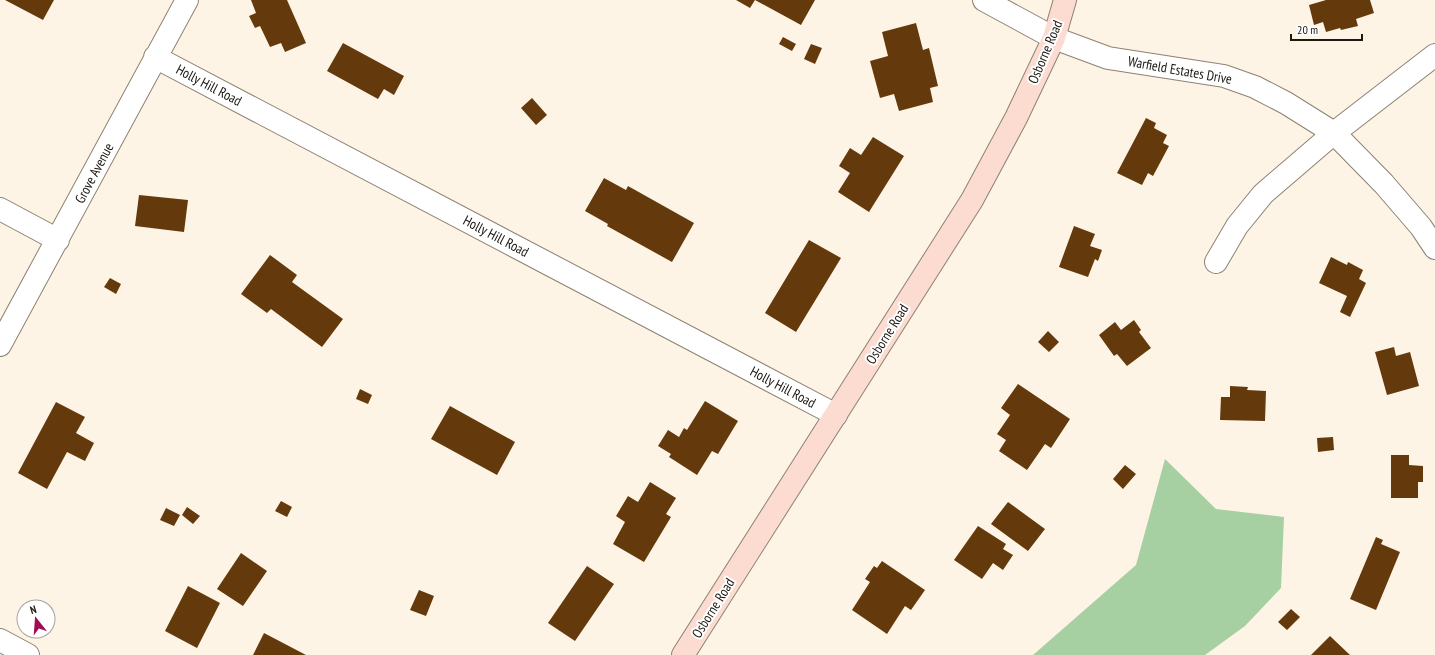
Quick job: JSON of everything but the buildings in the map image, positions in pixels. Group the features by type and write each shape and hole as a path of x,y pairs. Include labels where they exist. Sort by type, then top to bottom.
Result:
{"street":[{"name":"Grove Avenue","path":"0,345 187,0"},
{"name":"Warfield Estates Drive","path":"984,0 1054,38 1108,58 1224,76 1255,87 1286,103 1334,133 1384,184 1421,227 1435,248"},
{"name":"Osborne Road","path":"683,655 972,200 1016,118 1054,38 1065,0"},
{"path":"1216,262 1237,226 1263,194 1334,133 1435,55"},
{"name":"Holly Hill Road","path":"155,57 836,415"},
{"path":"0,209 58,240"},
{"path":"0,640 28,655"}],"green space":[{"path":"1165,459 1216,509 1284,517 1281,588 1245,626 1205,655 1033,655 1136,565"}]}
